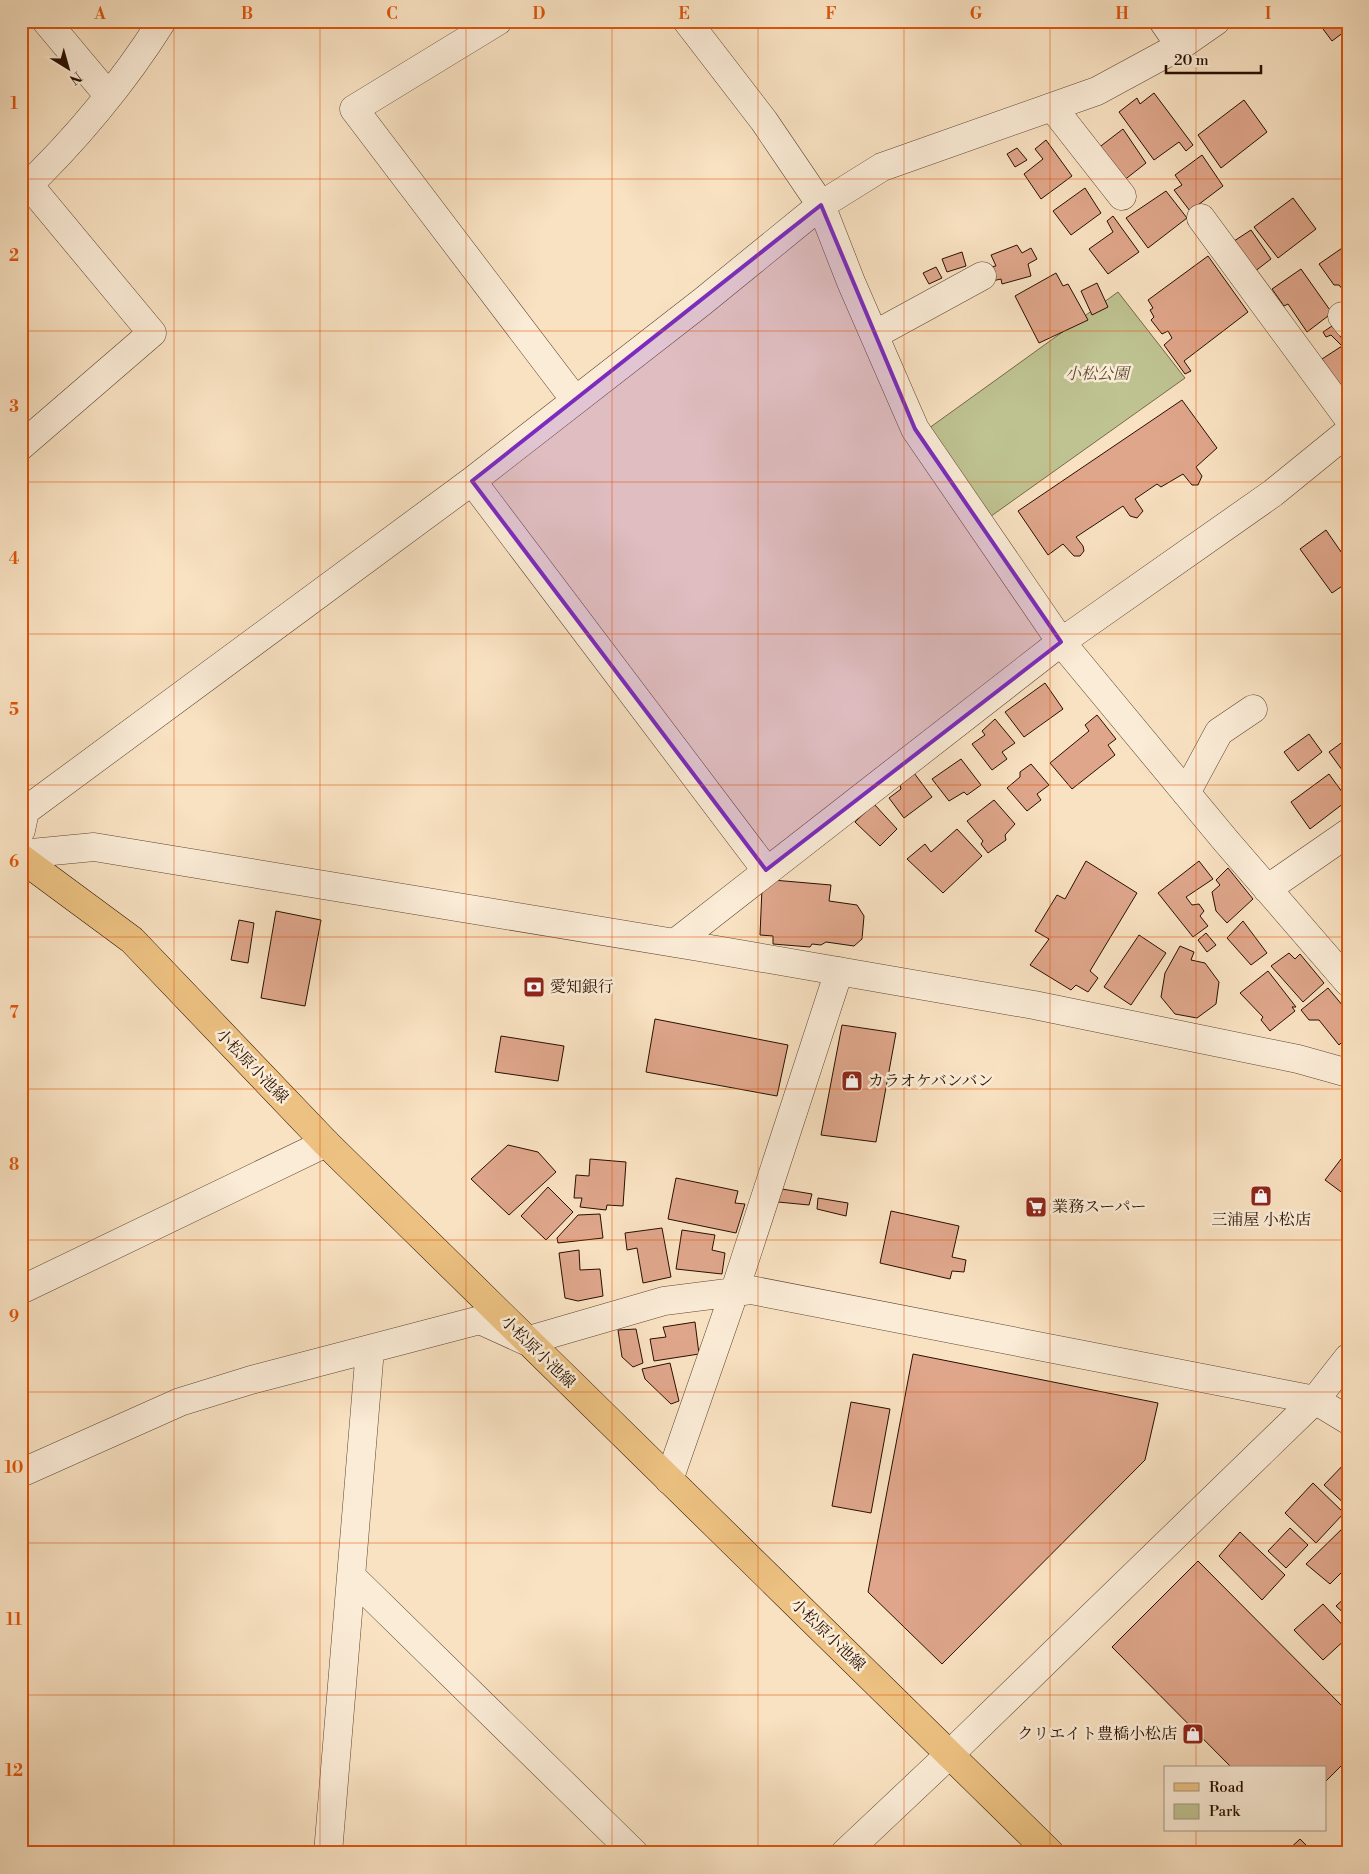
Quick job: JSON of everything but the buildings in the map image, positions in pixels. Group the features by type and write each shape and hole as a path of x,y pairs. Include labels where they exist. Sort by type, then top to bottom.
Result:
{"main road":[{"name":"小松原小池線","path":"21,858 132,940 326,1143 1050,1853"}],"street":[{"path":"46,21 108,95"},
{"path":"21,446 152,333 25,189 59,156 142,52 162,21"},
{"path":"498,21 354,109 575,400"},
{"path":"687,21 764,121 821,205 915,429 1061,642 1267,889 1348,982"},
{"path":"1163,21 1180,46"},
{"path":"21,830 25,811 472,480 694,308 821,205 882,167 1097,91 1180,46 1216,21"},
{"path":"1053,108 1122,196"},
{"path":"1201,218 1348,418"},
{"path":"874,334 982,276"},
{"path":"675,943 766,870 1061,642 1273,493 1348,432"},
{"path":"472,480 766,870"},
{"path":"1186,793 1219,732 1253,709"},
{"path":"1267,889 1348,833"},
{"path":"21,854 94,847 675,943 1034,1005 1298,1059 1348,1073"},
{"path":"669,1480 734,1293 839,971"},
{"path":"21,1290 326,1143"},
{"path":"21,1474 180,1402 251,1380 480,1320 526,1341 664,1301 751,1290 1315,1400 1348,1420"},
{"path":"328,1853 370,1348"},
{"path":"845,1853 950,1754 1315,1400 1348,1358"},
{"path":"351,1576 634,1853"}],"highlighted area":[{"path":"821,205 915,429 1061,642 766,870 472,481"}],"green space":[{"name":"小松公園","path":"1118,292 1185,378 987,519 925,431"}],"place":[{"name":"愛知銀行","path":"534,987"},
{"name":"カラオケバンバン","path":"852,1081"},
{"name":"三浦屋 小松店","path":"1261,1196"},
{"name":"業務スーパー","path":"1036,1207"},
{"name":"クリエイト豊橋小松店","path":"1193,1734"}]}
